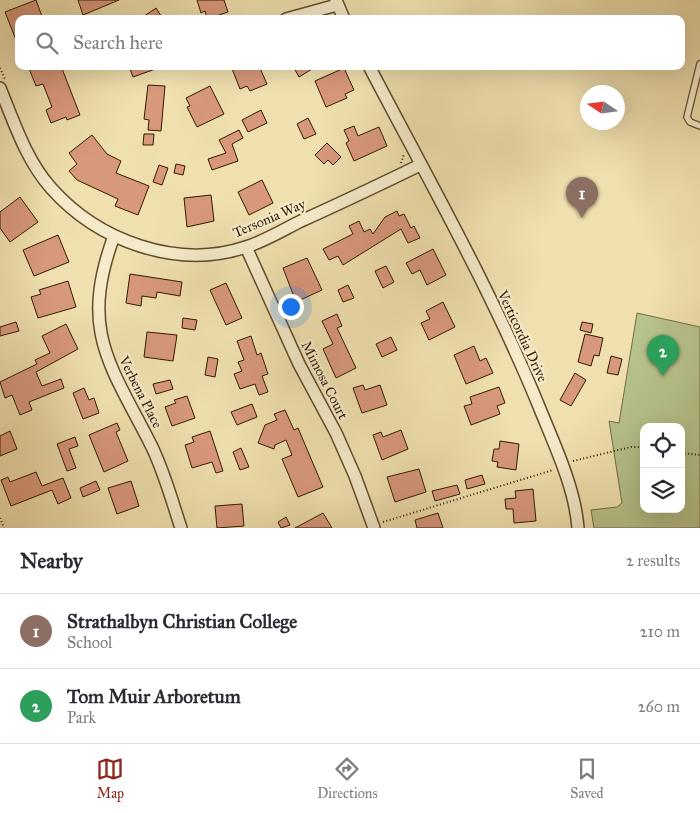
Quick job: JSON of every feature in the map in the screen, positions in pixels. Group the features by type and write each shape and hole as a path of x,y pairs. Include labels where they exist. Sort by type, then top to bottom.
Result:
{"street":[{"path":"299,15 337,3 342,15"},
{"path":"371,70 420,165"},
{"name":"Tersonia Way","path":"4,86 24,144 50,188 75,212 114,236 158,252 185,255 210,254 246,247 420,165"},
{"name":"Verticordia Drive","path":"420,165 518,355 554,443 574,507 578,528"},
{"name":"Verbena Place","path":"114,236 106,258 99,291 98,320 104,350 114,375 152,447 181,528"},
{"name":"Mimosa Court","path":"246,247 299,364 336,433 377,525"}],"lane":[{"path":"700,64 687,117 690,122 700,126"}],"path":[{"path":"0,68 4,86"},
{"path":"397,168 403,158 403,149"},
{"path":"568,462 631,447 640,447"},
{"path":"685,453 700,455"},
{"path":"377,525 556,469"},
{"path":"0,518 4,528"}],"green space":[{"path":"637,313 700,327 700,528 594,528 591,510 617,507 622,503 609,421 619,423"}],"building":[{"path":"36,0 42,15 15,15 15,37 5,12"},
{"path":"78,0 119,0 83,15"},
{"path":"197,0 224,0 228,12 219,15 206,15 205,11 201,13"},
{"path":"156,8 160,15 146,15"},
{"path":"30,70 63,70 80,115 67,120 66,117 51,123 46,110 52,107 43,84 36,86"},
{"path":"130,70 153,70 133,77"},
{"path":"233,70 261,70 267,84 250,91 247,86 240,89"},
{"path":"295,70 310,70 299,77"},
{"path":"340,70 345,70 354,90 345,94 347,98 326,107 315,81"},
{"path":"148,85 165,86 161,131 148,130 149,120 144,119"},
{"path":"210,86 224,114 197,127 187,107 190,106 186,98"},
{"path":"261,110 267,123 248,132 242,120"},
{"path":"308,118 316,134 304,139 297,124"},
{"path":"354,126 358,136 379,127 387,146 354,161 346,143 349,141 344,130"},
{"path":"239,130 243,138 232,144 238,161 212,170 208,159 226,153 219,140"},
{"path":"144,134 154,134 153,145 143,145"},
{"path":"92,135 107,154 121,161 116,173 149,186 138,215 115,206 118,199 77,180 69,171 77,164 69,153"},
{"path":"327,143 341,157 333,165 328,160 324,164 315,155"},
{"path":"176,164 185,166 183,175 174,173"},
{"path":"159,165 168,168 162,185 153,182"},
{"path":"262,180 273,203 249,215 238,192"},
{"path":"211,195 214,221 187,227 184,198"},
{"path":"20,197 38,222 10,242 0,228 0,212"},
{"path":"397,211 399,216 404,214 411,228 414,226 420,238 408,243 401,229 343,265 338,256 329,260 323,249 353,234 349,226 359,221 364,232 370,229 373,234 385,217"},
{"path":"58,235 69,262 34,276 23,250"},
{"path":"433,249 446,275 427,285 420,270 412,274 406,263"},
{"path":"307,258 322,290 296,302 283,268"},
{"path":"386,266 394,282 383,288 375,271"},
{"path":"130,274 182,282 180,296 157,292 156,298 142,296 141,306 126,303"},
{"path":"68,281 76,307 38,318 31,297 41,294 39,290"},
{"path":"226,283 242,318 226,325 210,290"},
{"path":"348,285 354,298 343,302 338,290"},
{"path":"443,302 455,327 429,340 421,323 430,319 426,311"},
{"path":"337,314 342,326 337,328 356,368 336,378 323,349 333,344 322,321"},
{"path":"183,318 197,320 195,330 182,328"},
{"path":"16,322 19,331 0,336 0,327"},
{"path":"582,322 593,324 591,333 580,330"},
{"path":"66,324 78,349 36,372 42,386 61,379 64,388 29,402 32,410 20,415 12,395 5,398 0,382 37,364 35,360 50,353 42,336"},
{"path":"147,332 177,335 173,361 144,357"},
{"path":"585,334 603,338 599,356 594,355 591,366 578,362"},
{"path":"251,336 257,355 261,353 268,374 262,376 268,392 259,395 255,384 240,389 234,374 242,371 238,362 244,360 237,341"},
{"path":"391,337 397,350 382,357 376,344"},
{"path":"474,346 480,361 486,358 493,373 466,384 454,355"},
{"path":"611,356 622,359 618,375 607,373"},
{"path":"208,357 218,359 215,377 205,375"},
{"path":"575,373 586,380 571,406 560,400"},
{"path":"170,380 173,389 156,394 153,384"},
{"path":"363,385 365,390 380,385 387,405 362,413 353,388"},
{"path":"499,387 505,403 497,406 500,414 471,425 464,406 472,404 470,397"},
{"path":"84,388 89,400 94,398 99,413 83,419 73,393"},
{"path":"187,396 195,418 172,426 165,407 176,403 174,400"},
{"path":"252,404 257,417 237,425 231,412"},
{"path":"285,410 294,430 298,428 323,487 298,497 282,459 292,455 286,440 275,445 274,449 258,443 265,425 277,420 274,414"},
{"path":"117,423 120,430 116,432 128,461 104,472 89,435"},
{"path":"401,430 408,449 382,460 373,435 381,432 383,437"},
{"path":"10,431 17,449 0,456 0,436"},
{"path":"210,431 223,471 216,473 212,462 192,468 185,445 194,442 192,437"},
{"path":"75,437 78,446 69,449 76,468 67,471 57,444"},
{"path":"500,441 519,444 516,470 497,467 498,462 492,461 494,449 499,449"},
{"path":"241,448 249,467 240,470 233,452"},
{"path":"419,469 426,492 395,502 387,477"},
{"path":"36,472 42,486 63,478 71,498 58,504 52,490 11,506 1,480 8,477 10,482"},
{"path":"482,475 485,484 467,489 465,480"},
{"path":"96,481 100,490 83,497 80,488"},
{"path":"131,481 139,506 117,514 108,488"},
{"path":"457,485 460,494 435,501 432,491"},
{"path":"533,489 536,521 514,523 513,509 506,509 505,499 516,498 515,491"},
{"path":"242,504 244,526 217,528 215,506"},
{"path":"323,513 332,528 295,528"},
{"path":"438,513 443,528 417,528 415,520"},
{"path":"286,517 290,525 281,528 278,522"}],"place":[{"name":"Strathalbyn Christian College","path":"582,218"},
{"name":"Tom Muir Arboretum","path":"663,376"}]}
